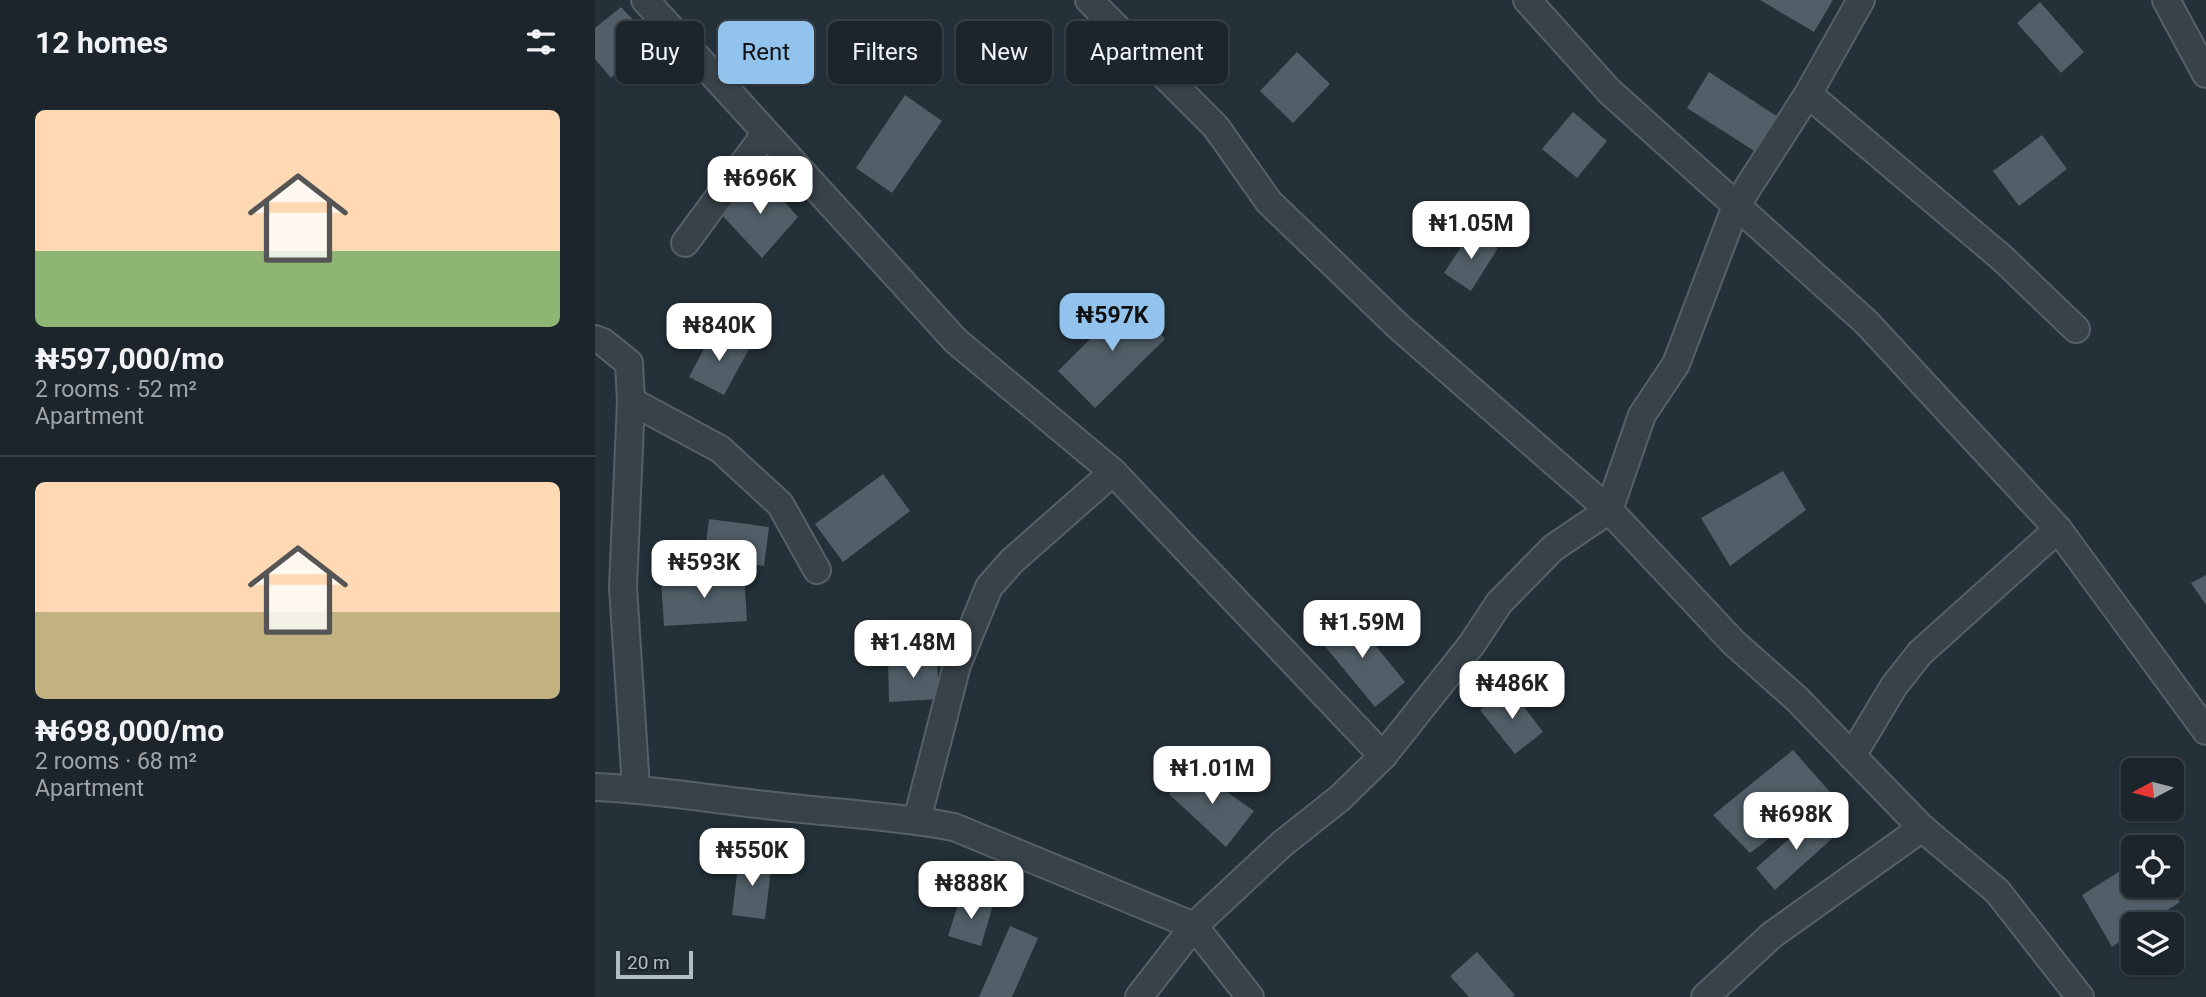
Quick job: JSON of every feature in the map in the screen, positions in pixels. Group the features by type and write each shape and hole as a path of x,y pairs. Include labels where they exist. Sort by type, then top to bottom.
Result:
{"street":[{"path":"645,0 956,341 1113,472 1383,756"},
{"path":"1089,0 1216,127 1269,202 1399,327 1609,510 1734,643 1797,699 1922,828 1997,891 2080,997"},
{"path":"1527,0 1609,91 1866,322 2058,529 2206,731"},
{"path":"1139,997 1194,926 1282,844 1340,798 1383,756 1472,644 1499,603 1553,548 1609,510 1642,415 1676,365 1736,206 1808,94 1861,0"},
{"path":"2166,0 2206,74"},
{"path":"1808,94 2002,258 2076,329"},
{"path":"685,243 766,133"},
{"path":"595,339 603,342 629,363 631,401 623,587 636,788"},
{"path":"631,401 720,449 780,504 817,570"},
{"path":"917,820 957,665 989,587 1012,561 1113,472"},
{"path":"1852,756 1894,686 1920,653 2058,529"},
{"path":"595,787 636,788 768,806 917,820 954,827 1194,926 1250,997"},
{"path":"1705,997 1772,935 1922,828"}],"building":[{"path":"1760,0 1833,0 1814,32"},
{"path":"2040,2 2084,52 2061,73 2017,23"},
{"path":"621,7 634,21 616,21 616,72 611,78 595,59 595,28"},
{"path":"1297,52 1330,84 1293,123 1260,91"},
{"path":"1709,72 1781,119 1759,154 1687,108"},
{"path":"905,95 942,121 892,193 856,168"},
{"path":"1573,112 1607,141 1577,178 1542,149"},
{"path":"2042,135 2067,169 2019,206 1993,171"},
{"path":"761,175 798,217 762,258 720,213"},
{"path":"1472,230 1498,248 1471,291 1444,273"},
{"path":"1132,297 1165,339 1095,408 1058,371"},
{"path":"714,330 749,349 724,395 689,377"},
{"path":"1783,471 1806,510 1730,566 1701,518"},
{"path":"883,474 910,511 843,562 815,524"},
{"path":"709,519 769,527 764,566 704,558"},
{"path":"744,574 747,621 664,626 661,579"},
{"path":"2206,575 2206,605 2191,583"},
{"path":"1350,614 1405,682 1375,707 1319,639"},
{"path":"937,658 939,699 889,702 888,660"},
{"path":"1509,687 1543,732 1515,754 1480,710"},
{"path":"1793,750 1830,792 1750,853 1713,815"},
{"path":"1193,768 1254,811 1226,847 1169,794"},
{"path":"1817,814 1836,835 1775,890 1756,868"},
{"path":"739,858 772,861 765,919 732,915"},
{"path":"2121,871 2121,898 2177,898 2180,902 2165,912 2121,912 2121,941 2112,947 2082,895"},
{"path":"961,895 993,905 981,946 948,936"},
{"path":"1010,926 1038,938 1012,997 979,997"},
{"path":"1477,952 1515,995 1469,997 1450,976"}]}
